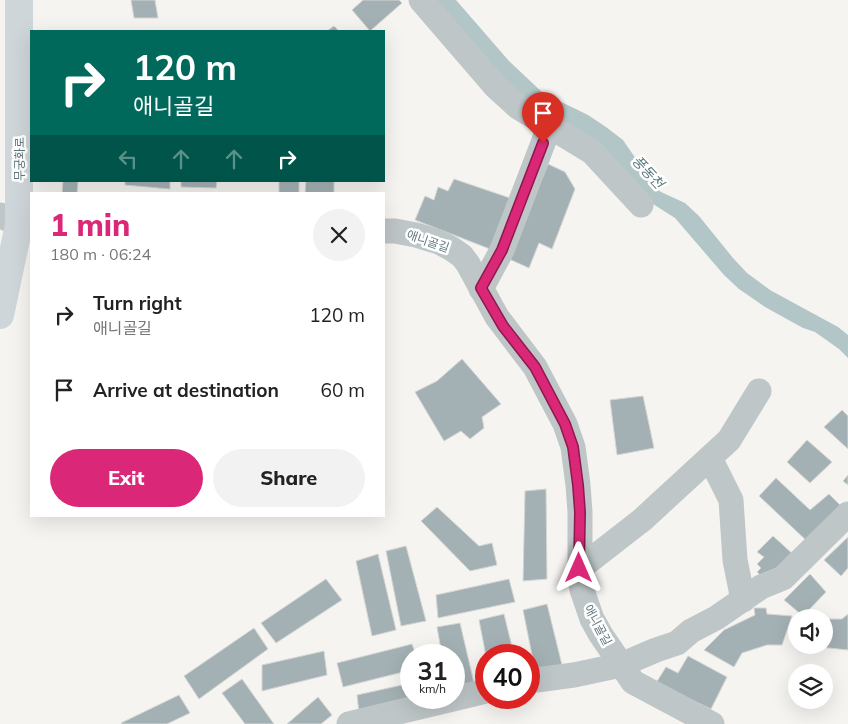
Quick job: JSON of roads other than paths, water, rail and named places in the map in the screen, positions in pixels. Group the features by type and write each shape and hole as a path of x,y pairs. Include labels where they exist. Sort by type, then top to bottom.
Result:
{"main road":[{"name":"무궁화로","path":"0,315 17,223 19,0"}],"street":[{"path":"421,0 496,87 518,107 592,152 641,205"},
{"path":"481,288 502,250 550,126"},
{"name":"애니골길","path":"385,231 416,235 439,242 462,256 468,264 500,321 535,367 565,424 573,447 578,485 580,512 579,568 582,590 600,635 634,682 712,724"},
{"path":"579,568 642,520 729,440 759,391"},
{"path":"710,458 731,500 735,560 743,600"},
{"path":"540,680 622,665 677,643 691,631 716,618 761,587 783,578 848,514"},
{"path":"349,724 377,721 475,694"}],"water label":[{"name":"풍동천","path":"648,172"}]}
